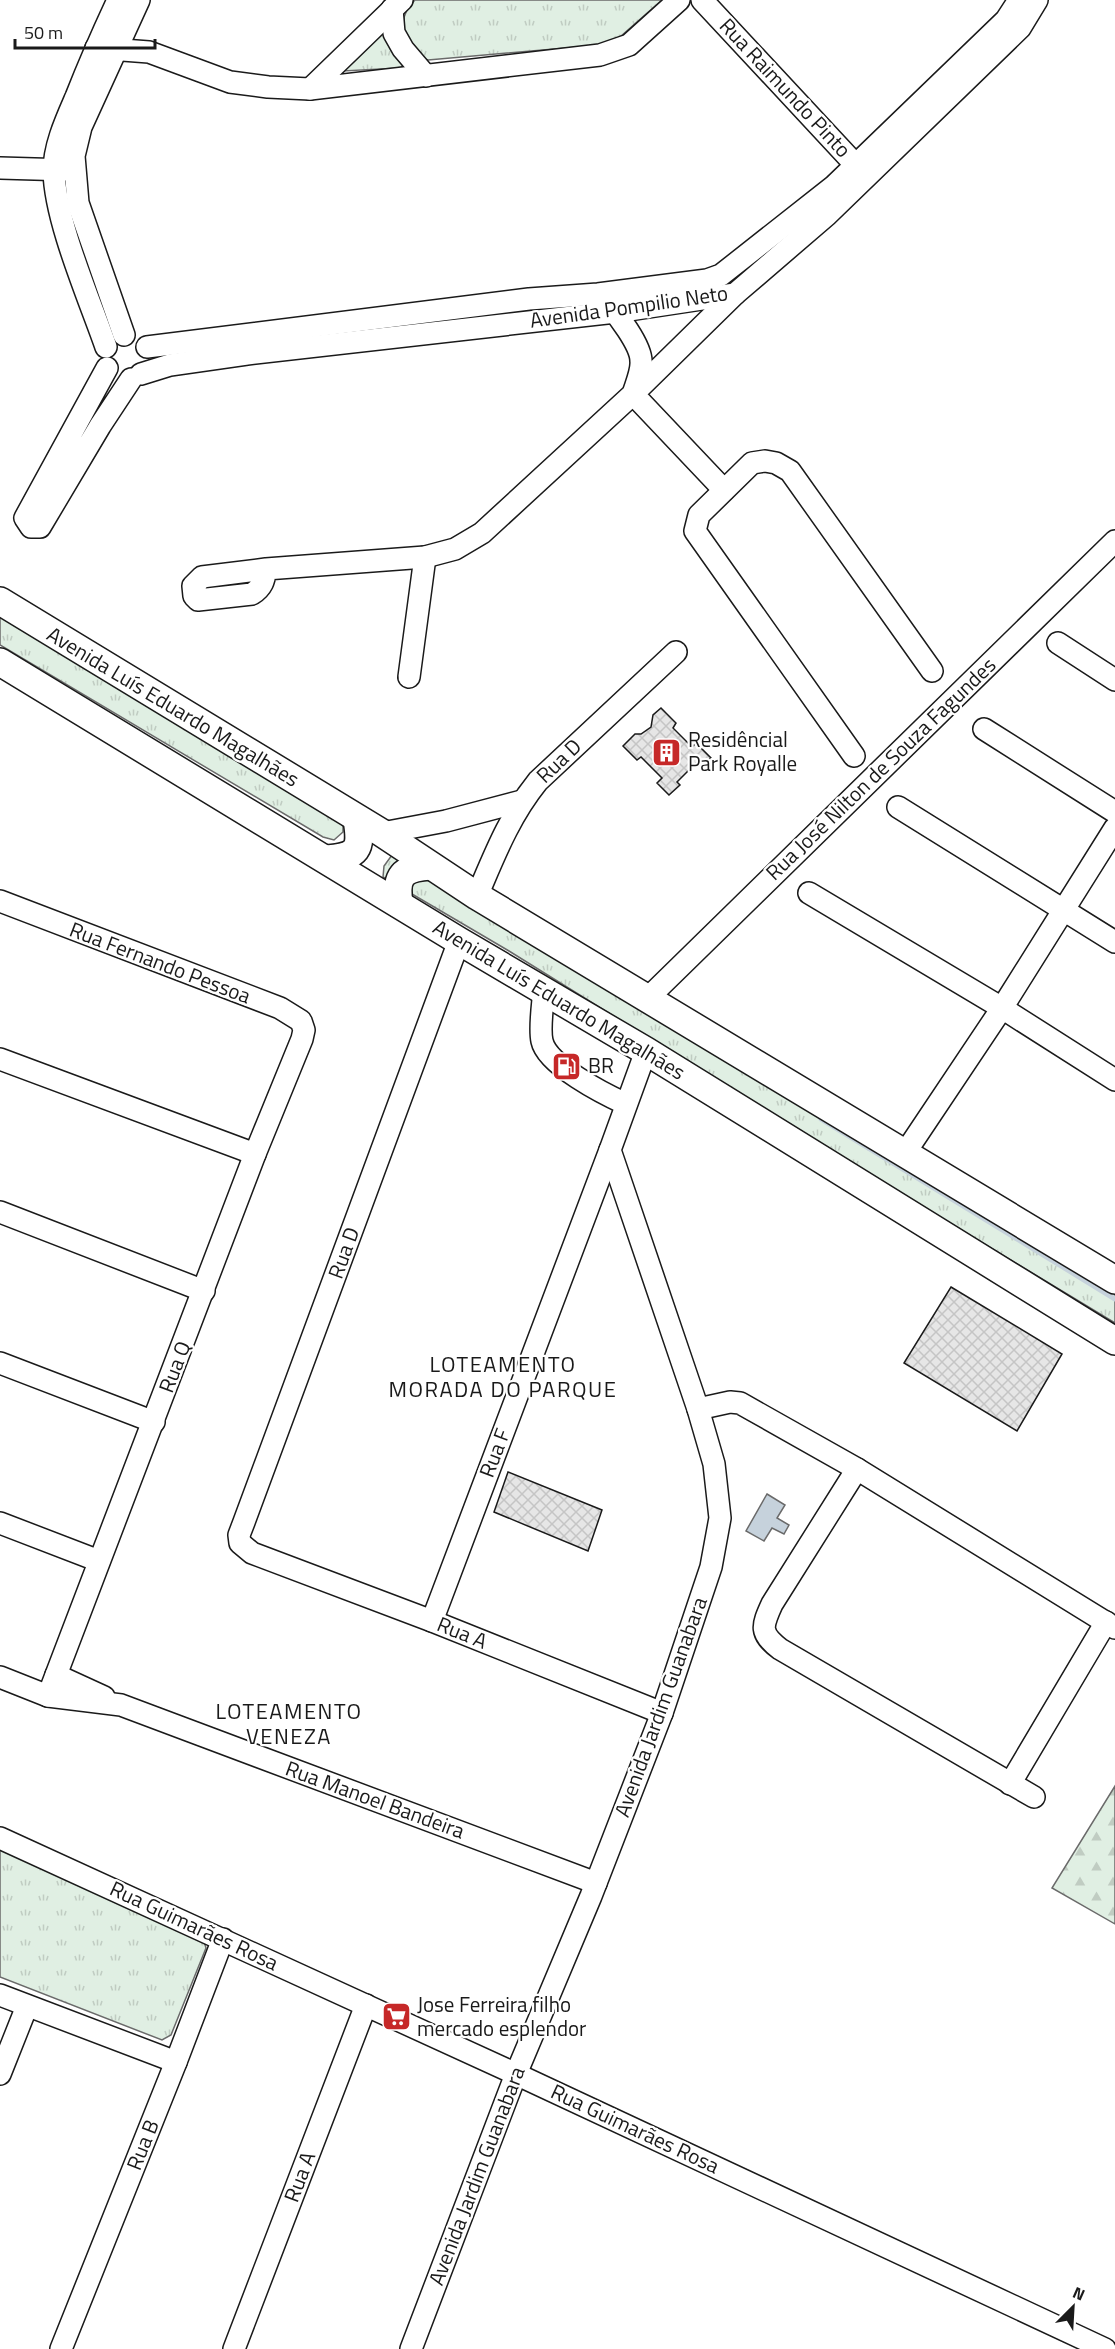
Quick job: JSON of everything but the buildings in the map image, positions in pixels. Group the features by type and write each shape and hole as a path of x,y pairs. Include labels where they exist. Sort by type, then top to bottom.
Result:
{"main road":[{"name":"Avenida Luís Eduardo Magalhães","path":"0,601 382,833 477,896 1115,1280"},
{"name":"Avenida Luís Eduardo Magalhães","path":"0,662 646,1051 1115,1341"},
{"path":"327,859 346,857 354,851 359,844 360,835 357,819"},
{"path":"399,904 397,888 405,872 415,867 430,866"}],"street":[{"path":"115,341 78,203 74,156 106,50 118,0"},
{"path":"115,341 67,236 58,201 54,170 59,139 106,50 139,0"},
{"path":"106,50 149,52 230,82 310,89 600,55 628,45 679,0"},
{"name":"Rua Raimundo Pinto","path":"702,0 861,171"},
{"name":"Avenida Pompilio Neto","path":"136,376 170,365 247,354 616,312 735,294 827,215 861,171 1006,20 1019,0"},
{"name":"Avenida Pompilio Neto","path":"147,347 529,299 597,294 707,280 721,274 834,186 861,171 1020,28 1036,0"},
{"path":"310,89 397,4"},
{"path":"397,4 394,33 402,49 426,75"},
{"path":"0,168 75,170"},
{"path":"597,294 616,312 639,350 641,361 633,394"},
{"path":"266,568 425,557 455,549 482,532 633,394 735,294"},
{"path":"107,368 26,518 31,527 40,527 100,426 136,376 147,366 149,357 147,347 137,338 115,341 104,357 107,368 117,377 136,376"},
{"path":"633,394 724,490"},
{"path":"854,756 695,531 699,515 752,463 765,461 790,471 932,671"},
{"name":"Rua José Nilton de Souza Fagundes","path":"648,998 1115,541"},
{"path":"409,676 425,557"},
{"path":"1058,642 1115,680"},
{"name":"Rua D","path":"477,896 506,828 522,801 538,781 676,652"},
{"path":"984,729 1115,812"},
{"path":"382,833 446,821 522,801"},
{"path":"898,807 1115,942"},
{"path":"905,1153 1002,1008 1115,828"},
{"path":"809,893 1002,1008 1115,1080"},
{"name":"Rua Fernando Pessoa","path":"0,901 293,1014 301,1021 304,1030 302,1039"},
{"name":"Rua D","path":"260,1556 246,1549 240,1543 239,1535 459,940"},
{"path":"544,989 542,1042 554,1059 584,1081 626,1104"},
{"name":"Rua Q","path":"48,1696 255,1154 302,1039"},
{"path":"610,1150 646,1051"},
{"path":"0,1059 255,1154"},
{"name":"Avenida Jardim Guanabara","path":"412,2349 516,2074 596,1883 663,1713 711,1567 720,1518 714,1464 698,1409 610,1150"},
{"name":"Rua F","path":"432,1621 610,1150"},
{"path":"0,1212 204,1292"},
{"path":"0,1363 154,1422"},
{"path":"698,1409 730,1402 740,1403 857,1469 1111,1625 1010,1784"},
{"path":"857,1469 772,1604 765,1620 764,1632 767,1640 1034,1797"},
{"path":"0,1523 99,1561"},
{"name":"Rua A","path":"260,1556 432,1621 663,1713"},
{"name":"Rua Manoel Bandeira","path":"56,1675 120,1705 596,1883"},
{"name":"Rua Manoel Bandeira","path":"0,1677 48,1696 120,1705"},
{"name":"Rua Guimarães Rosa","path":"1,1840 516,2074 1105,2349"},
{"name":"Rua B","path":"61,2349 177,2062 223,1939"},
{"path":"0,1995 177,2062"},
{"name":"Rua A","path":"234,2349 366,2005"},
{"path":"0,2074 27,2006"}],"green space":[{"path":"415,0 662,0 612,44 428,60 415,56 405,34 405,14"},
{"path":"386,25 406,63 400,68 343,71"},
{"path":"0,605 337,818 343,826 343,832 334,840 323,837 0,645"},
{"path":"392,855 1115,1285 1115,1323 847,1161 509,951 383,877 384,866"},
{"path":"1115,1786 1115,1924 1052,1888"},
{"path":"0,1848 203,1938 206,1948 171,2035 162,2040 0,1977"}],"shaded area":[{"path":"767,1494 785,1505 777,1518 789,1525 784,1534 772,1528 764,1541 746,1531"}],"waterway":[{"path":"821,1119 1115,1299"}],"place":[{"name":"Residêncial Park Royalle","path":"667,752"},
{"name":"BR","path":"567,1066"},
{"name":"Jose Ferreira filho mercado esplendor","path":"396,2017"}],"district":[{"name":"LOTEAMENTO MORADA DO PARQUE","path":"503,1376"},
{"name":"LOTEAMENTO VENEZA","path":"289,1724"}]}
